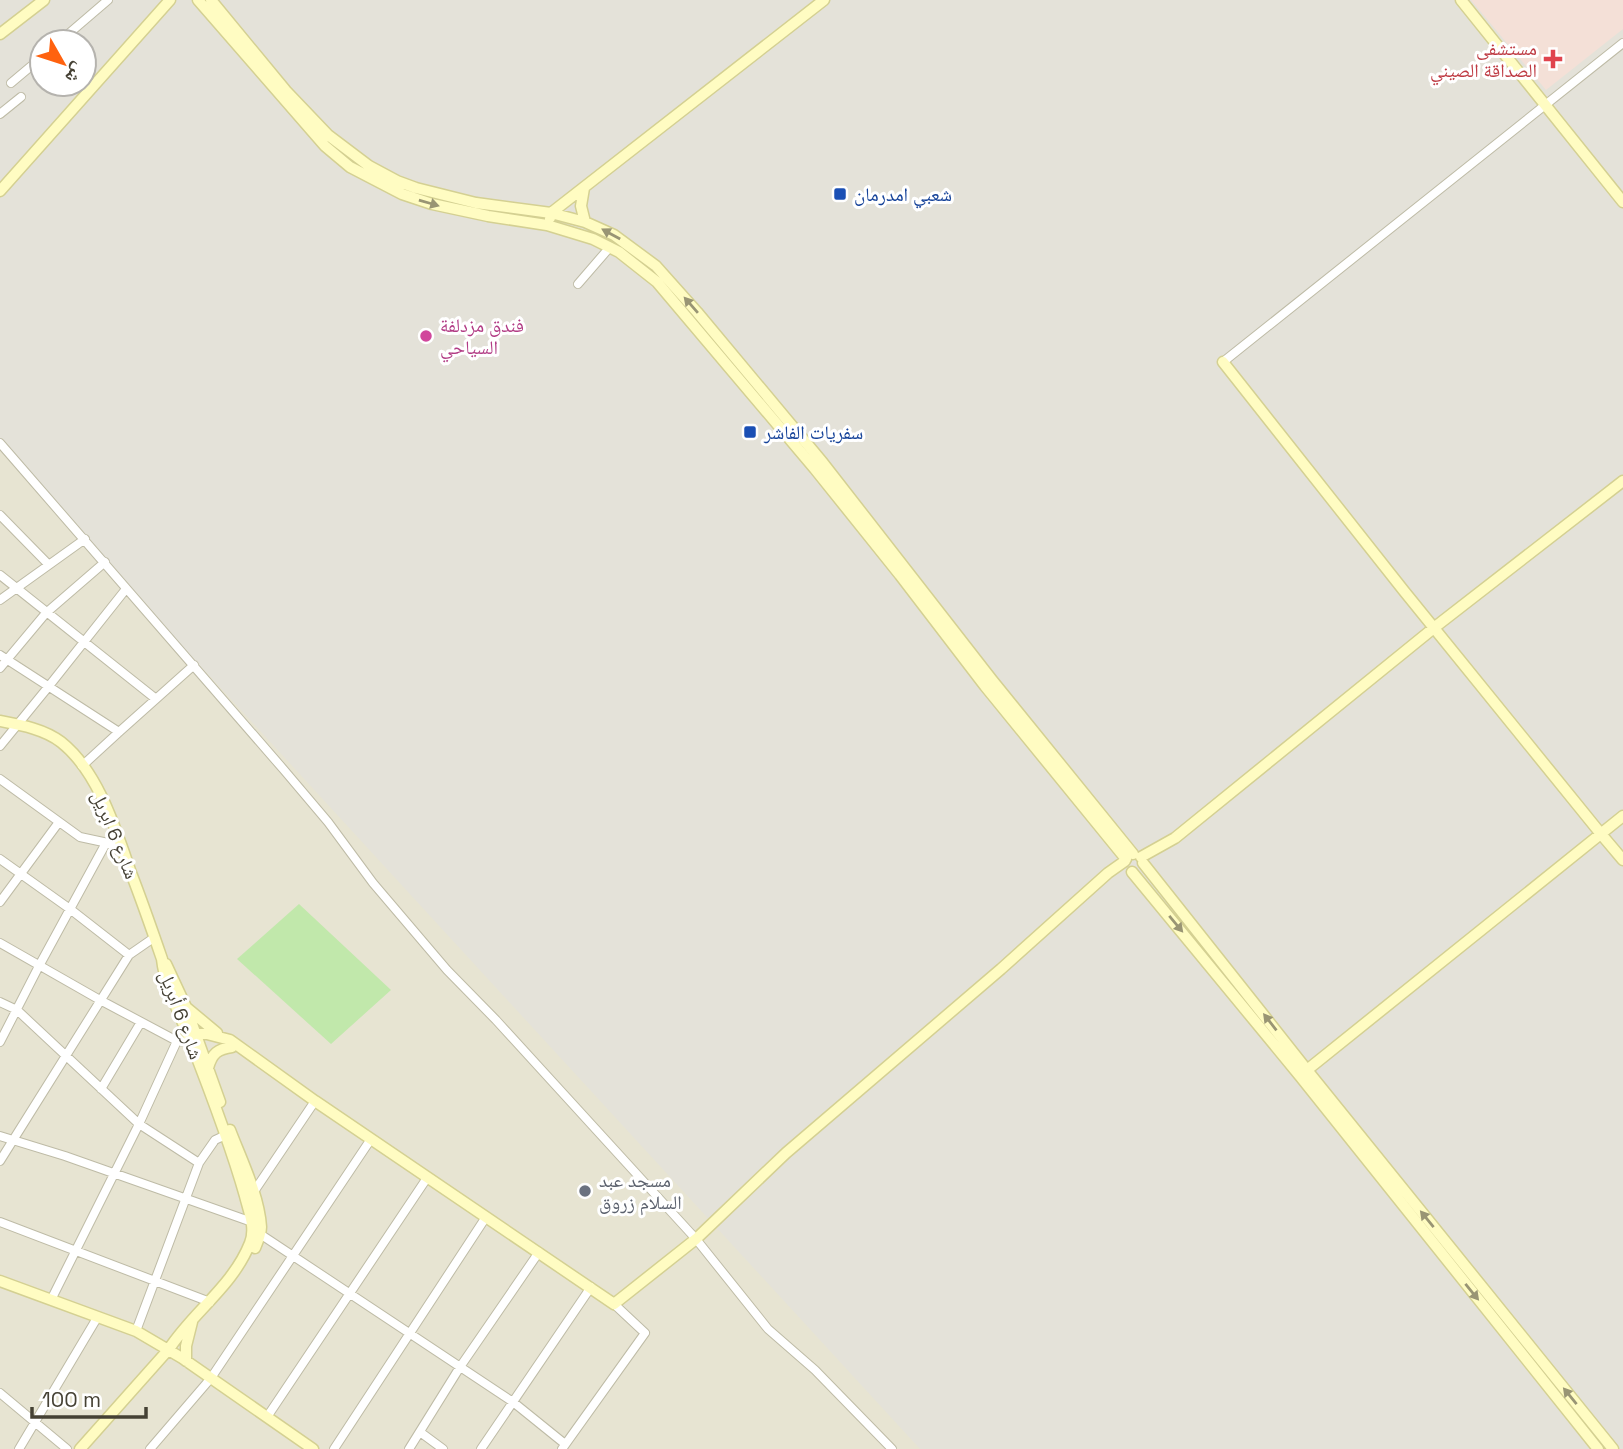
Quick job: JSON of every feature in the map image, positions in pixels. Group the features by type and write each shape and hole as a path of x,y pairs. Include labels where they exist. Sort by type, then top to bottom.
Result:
{"street":[{"path":"0,34 44,0"},
{"path":"75,28 108,0"},
{"path":"0,191 170,0"},
{"path":"198,0 300,111 369,166 407,185 476,203 585,222 614,235 656,266 697,312 883,553 1133,862 1598,1449"},
{"path":"211,0 286,91 325,146 343,161 374,180 415,199 547,225 610,247 648,274 663,289 792,433"},
{"path":"547,225 551,214 824,0"},
{"path":"1461,0 1623,202"},
{"path":"1623,43 1223,362 1404,591 1623,860"},
{"path":"10,83 28,68"},
{"path":"0,114 21,97"},
{"path":"584,188 581,206 585,222"},
{"path":"578,284 610,247"},
{"path":"1,448 85,539 194,665 328,822 373,883 447,970 696,1239 768,1329 815,1370 892,1449"},
{"path":"614,1304 696,1239 786,1153 1001,969 1099,881 1175,838 1435,627 1623,481"},
{"path":"0,515 48,564"},
{"path":"0,600 85,539"},
{"path":"0,668 4,658 46,613 105,562"},
{"path":"0,575 156,699"},
{"path":"0,746 126,589"},
{"path":"4,658 119,732"},
{"path":"82,766 194,665"},
{"name":"شارع 6 ابريل","path":"0,721 41,731 58,740 82,766 102,797 116,829 162,959"},
{"path":"0,779 80,837 122,846"},
{"path":"1307,1070 1623,816"},
{"path":"0,902 58,822"},
{"path":"0,1042 106,843"},
{"path":"0,859 129,955"},
{"path":"1133,862 1307,1070 1613,1449"},
{"path":"0,1161 129,955 155,937"},
{"path":"0,943 177,1041 193,1037 223,1037"},
{"name":"شارع 6 أبريل","path":"162,959 186,1007 193,1037 228,1134 253,1193 260,1234"},
{"name":"شارع 6 أبريل","path":"162,959 165,976 208,1068 252,1222"},
{"path":"0,1002 17,1010 139,1124 199,1163"},
{"path":"186,1007 223,1037 234,1042 238,1049"},
{"path":"101,1089 141,1022"},
{"path":"80,1449 250,1256 260,1234 513,1402 564,1447 645,1333 591,1287 238,1049 193,1037"},
{"path":"51,1300 139,1124 177,1041"},
{"path":"208,1068 214,1053 221,1049 238,1049"},
{"path":"253,1193 315,1101"},
{"path":"136,1331 199,1163 215,1140 228,1134"},
{"path":"0,1136 252,1222 251,1239 232,1275"},
{"path":"150,1449 211,1378 371,1139"},
{"path":"267,1417 427,1178"},
{"path":"334,1449 486,1217"},
{"path":"0,1222 210,1302"},
{"path":"409,1449 460,1367 539,1252"},
{"path":"0,1281 136,1331 169,1349 313,1449"},
{"path":"481,1449 591,1287"},
{"path":"19,1449 97,1318"},
{"path":"186,1361 186,1346 193,1320"},
{"path":"0,1392 66,1449"},
{"path":"420,1433 443,1449"}],"shaded area":[{"path":"0,0 1623,0 1623,1449 0,1449"},
{"path":"0,0 1623,0 1623,1449 920,1449 0,448"},
{"name":"مستشفى الصداقة الصيني","path":"1471,0 1623,0 1623,29 1546,90"}],"green space":[{"path":"299,904 391,990 331,1044 237,959"}],"place":[{"name":"مستشفى الصداقة الصيني","path":"1553,59"},
{"name":"شعبي امدرمان","path":"840,194"},
{"name":"فندق مزدلفة السياحي","path":"426,336"},
{"name":"سفريات الفاشر","path":"750,432"},
{"name":"مسجد عبد السلام زروق","path":"585,1191"}]}
